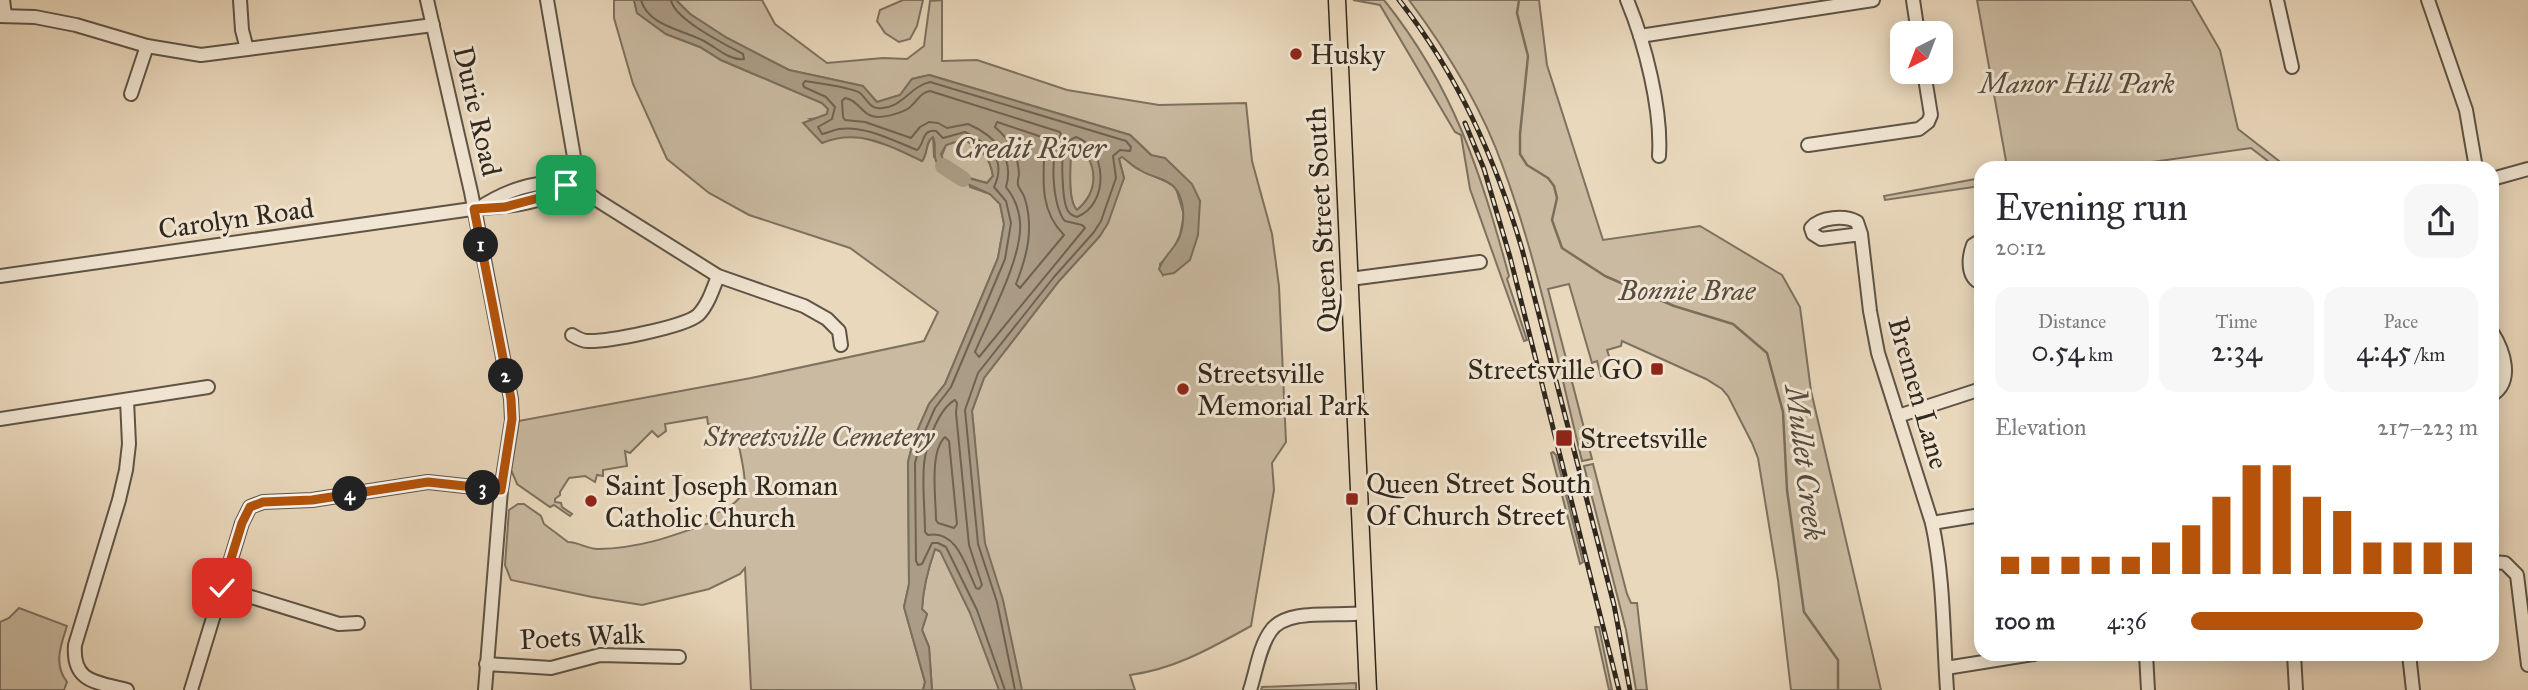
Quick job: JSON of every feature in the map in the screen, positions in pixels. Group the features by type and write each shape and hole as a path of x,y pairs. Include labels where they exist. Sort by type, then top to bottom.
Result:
{"main road":[{"name":"Queen Street South","path":"1337,0 1368,690"}],"street":[{"path":"3,0 2,16 76,25 147,46 201,55 433,25"},
{"path":"240,0 242,30 247,49"},
{"name":"Durie Road","path":"427,0 476,209 511,399 512,419 501,490 485,690"},
{"path":"547,0 574,157 570,183 718,276 804,306 827,319 839,331 841,345"},
{"path":"1627,0 1640,36 1650,77 1659,132 1659,156"},
{"path":"1640,36 1872,0"},
{"path":"1913,0 1916,21"},
{"path":"2277,0 2292,67"},
{"path":"2428,0 2466,110 2475,161"},
{"path":"131,94 147,46"},
{"path":"1808,145 1919,129 1928,122 1931,115 1926,84"},
{"path":"2499,177 2528,169"},
{"name":"Carolyn Road","path":"0,275 505,207 554,194 570,183"},
{"name":"Bremen Lane","path":"1861,234 1873,334 1932,523 1942,579 1947,690"},
{"path":"1974,244 1970,256 1971,275 1974,280"},
{"path":"1350,279 1480,262"},
{"path":"572,335 584,342 665,329 680,323 697,315 709,298 718,276"},
{"path":"2499,346 2505,376 2499,389"},
{"path":"0,419 208,387"},
{"path":"1898,416 1974,391"},
{"path":"127,400 129,444 126,470 75,645 74,657 75,666 82,675 127,690"},
{"path":"191,690 242,523 250,507 263,502 312,500 428,482 501,490"},
{"path":"1932,523 1974,516"},
{"path":"2499,563 2505,563 2518,575 2528,665"},
{"path":"222,588 339,624 358,623"},
{"path":"1250,690 1268,635 1279,622 1293,617 1364,613"},
{"name":"Poets Walk","path":"486,664 551,668 600,655 679,657"},
{"path":"1945,668 1990,661"},
{"path":"2146,661 2148,690"},
{"path":"2294,661 2296,690"},
{"path":"2410,661 2413,690"}],"green space":[{"name":"Streetsville Cemetery","path":"614,0 634,0 637,13 666,34 822,103 828,109 827,114 822,118 810,119 840,136 861,137 893,147 922,161 933,137 934,157 941,158 946,145 964,139 987,158 993,176 987,183 970,178 970,187 990,194 1000,204 1004,224 998,258 945,384 929,404 914,438 908,462 909,584 904,607 925,682 923,690 751,690 745,568 740,574 709,589 642,605 511,580 505,565 509,510 518,504 524,504 541,516 544,524 568,542 594,549 613,548 655,541 709,523 707,516 734,504 744,488 738,440 732,440 722,427 708,424 707,417 665,424 666,431 658,437 652,431 630,453 625,451 627,466 603,470 603,476 597,475 595,482 585,476 569,478 555,502 561,503 562,507 572,514 570,516 554,505 550,507 517,484 511,470 513,422 751,378 924,341 938,312 850,248 749,215 709,193 667,159 633,84 614,18"},
{"name":"Streetsville Memorial Park","path":"676,0 762,0 775,24 827,63 883,58 907,59 924,46 930,1 942,0 942,61 977,60 1067,90 1159,105 1246,103 1252,161 1272,234 1279,286 1286,442 1272,463 1274,490 1251,626 1178,663 1130,675 1135,690 932,690 929,647 922,630 927,614 922,609 925,586 935,549 939,551 975,444 972,411 984,378 1059,281 1100,236 1124,178 1119,159 1122,156 1138,169 1176,188 1184,215 1180,235 1172,252 1160,264 1163,275 1200,201 1130,135 930,75 912,79 900,95 877,102 862,86 789,70 727,38 690,14"},
{"path":"903,0 923,0 917,26 910,39 899,42 885,33 877,21 880,10"},
{"path":"1353,0 1384,0 1429,65 1447,98 1487,201 1509,276 1507,279 1527,340 1524,341 1470,189 1461,135 1455,132 1380,5"},
{"name":"Bonnie Brae","path":"1409,0 1539,0 1547,65 1603,240 1700,226 1782,275 1800,307 1811,391 1881,690 1791,690 1778,580 1758,458 1728,396 1706,379 1622,341 1621,346 1607,350 1611,362 1604,364 1607,376 1601,376 1597,361 1592,363 1569,284 1548,289 1592,459 1582,461 1537,276 1503,167 1485,123 1462,80"},
{"name":"Manor Hill Park","path":"1977,0 2191,0 2220,50 2238,129 2279,161 2268,161 2251,148 2159,161 2006,161"},
{"path":"1076,143 1089,159 1094,176 1090,194 1077,210 1072,199 1070,182 1071,149"},
{"name":"Manor Hill Park","path":"1974,179 1974,187 1885,200 1884,196"},
{"path":"1551,453 1556,455 1583,562 1580,564"},
{"path":"1593,464 1627,594 1631,603 1637,603 1647,690 1636,690 1626,630 1584,466"},
{"path":"19,608 67,626 59,661 67,682 64,690 0,690 0,622 9,618"},
{"path":"1595,627 1599,627 1612,690 1609,690"},
{"path":"1356,683 1356,690 1261,690 1262,687"}],"water":[{"name":"Credit River","path":"634,0 676,0 690,14 727,38 789,70 863,86 877,102 900,95 912,79 929,75 1130,135 1151,155 1165,158 1192,184 1200,201 1198,235 1190,260 1174,273 1163,275 1159,269 1178,241 1182,230 1181,198 1168,182 1144,172 1122,157 1119,159 1124,178 1108,223 984,378 972,411 985,543 1003,600 1022,690 999,690 970,613 940,551 935,549 930,564 922,609 927,614 922,630 929,647 932,690 923,690 925,682 904,607 909,584 908,462 914,438 929,404 945,384 998,258 1004,224 1000,204 990,194 961,181 964,177 987,183 993,176 987,158 964,139 946,145 941,154 945,165 941,167 935,157 933,137 922,161 873,140 848,137 822,143 803,123 827,114 828,109 822,103 666,34 637,13","holes":["1076,143 1092,168 1093,185 1090,194 1077,210 1071,191 1071,149"]}],"waterway":[{"name":"Mullet Creek","path":"1519,0 1517,13 1528,56 1520,154 1527,165 1548,178 1554,186 1557,198 1552,220 1562,248 1605,276 1674,306 1733,324 1767,353 1783,412 1787,490 1804,612 1838,660 1838,690"},
{"name":"Credit River","path":"943,166 963,179"}],"railway":[{"path":"1399,0 1420,28 1457,88 1500,182 1522,249 1614,605 1630,690"},
{"path":"1465,123 1484,169 1510,257 1619,690"}],"place":[{"name":"Husky","path":"1296,54"},
{"name":"Streetsville GO","path":"1657,369"},
{"name":"Streetsville Memorial Park","path":"1183,389"},
{"name":"Streetsville","path":"1564,438"},
{"name":"Queen Street South Of Church Street","path":"1352,499"},
{"name":"Saint Joseph Roman Catholic Church","path":"591,501"}],"route":[{"path":"222,588 242,523 250,507 263,502 312,500 428,482 501,490 512,419 511,399 474,209 505,207 554,194 566,185"}]}
